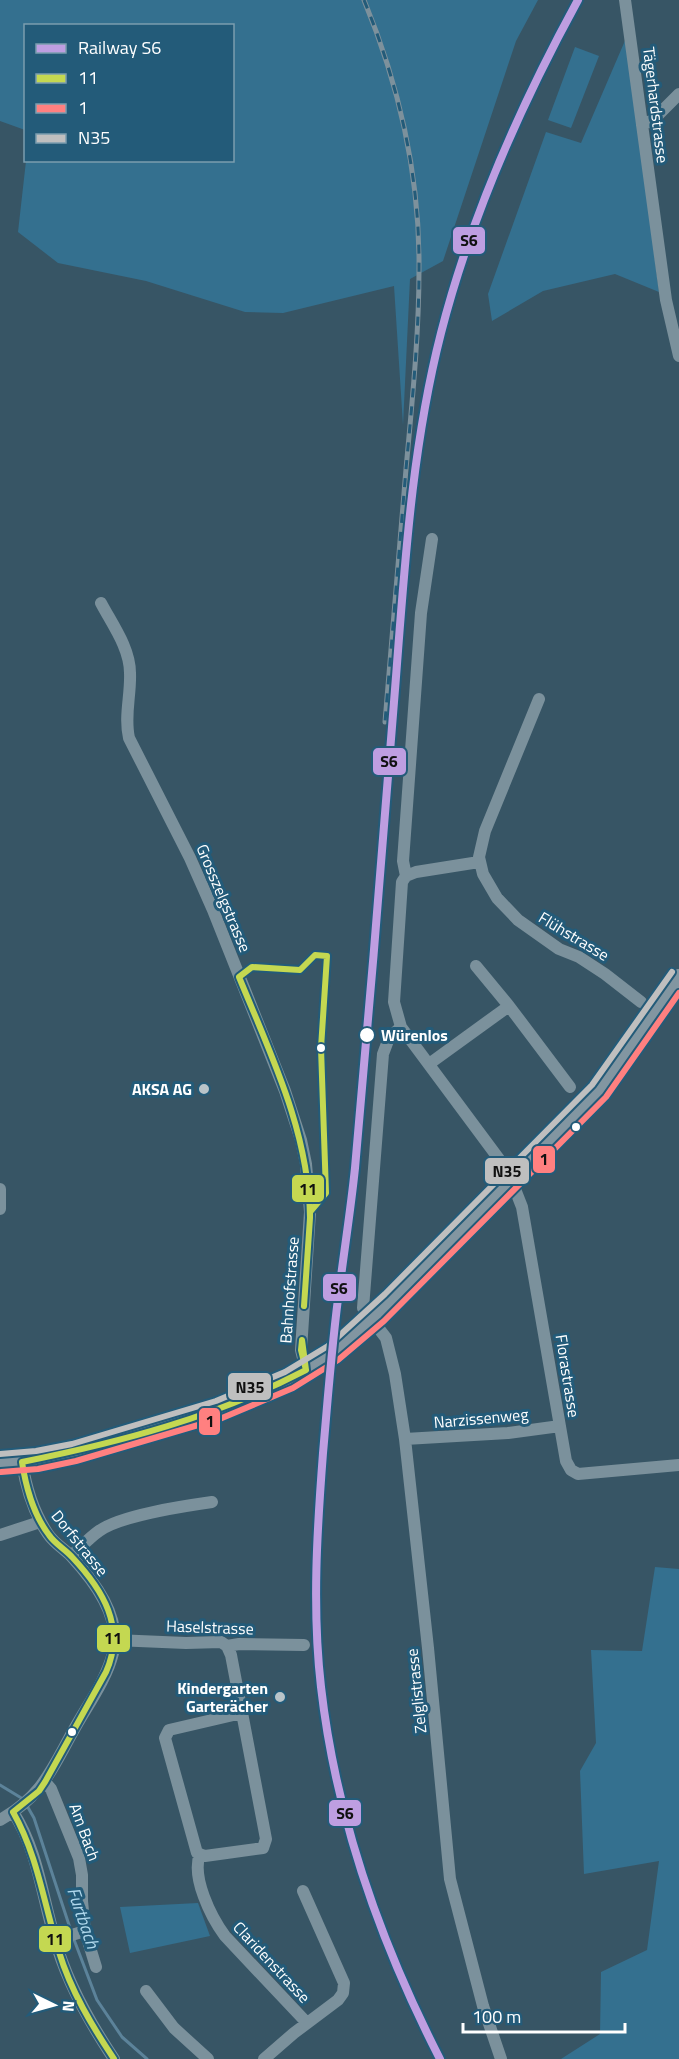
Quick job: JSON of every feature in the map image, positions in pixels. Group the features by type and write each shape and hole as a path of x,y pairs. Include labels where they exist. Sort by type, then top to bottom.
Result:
{"main road":[{"path":"0,1463 22,1462 114,1442 198,1417 278,1386 332,1354 373,1319 599,1090 679,977"}],"street":[{"name":"Tägerhardstrasse","path":"625,0 666,300 679,356"},
{"path":"642,125 653,120 679,94"},
{"path":"406,876 403,861 418,643 432,539"},
{"name":"Grosszelgstrasse","path":"101,603 125,647 131,671 127,715 129,738 197,873 285,1091 301,1140 306,1164 310,1212"},
{"path":"401,1027 394,1002 402,882 406,876 416,872 479,862 485,831 539,699"},
{"name":"Flühstrasse","path":"479,862 497,898 518,921 559,950 579,957 597,968 641,1002"},
{"path":"476,966 570,1087"},
{"path":"429,1064 509,1006"},
{"name":"Florastrasse","path":"401,1027 499,1159 511,1179 522,1207 560,1426 571,1470 578,1474 679,1465"},
{"name":"Zelglistrasse","path":"401,1027 389,1038 384,1054 363,1308 386,1338 395,1374 405,1439 428,1648 450,1879 483,2006 501,2059"},
{"path":"0,1189 0,1209"},
{"name":"Bahnhofstrasse","path":"306,1370 301,1350 310,1212"},
{"name":"Narzissenweg","path":"405,1439 507,1433 560,1426"},
{"name":"Dorfstrasse","path":"0,1820 17,1810 45,1782 104,1674 113,1655 115,1640 110,1615 104,1600 71,1556 50,1537 40,1522 29,1496 22,1462"},
{"path":"71,1556 99,1531 110,1525 167,1509 213,1502"},
{"path":"0,1535 40,1522"},
{"name":"Haselstrasse","path":"115,1640 186,1643 221,1641 227,1646 239,1644 304,1645"},
{"path":"227,1646 231,1656 242,1713 266,1839 263,1848 205,1856 196,1853 165,1738 169,1730 242,1713"},
{"name":"Am Bach","path":"45,1782 51,1789 79,1858 82,1875 82,1932 96,1967"},
{"path":"17,1810 59,1939 67,1973 114,2059"},
{"name":"Claridenstrasse","path":"200,1854 196,1864 208,1909 215,1922 225,1936 307,2023"},
{"path":"264,2059 338,2000 345,1989 303,1891"},
{"path":"59,1939 82,1932"},
{"path":"146,1991 174,2028 208,2059"}],"shaded area":[{"path":"0,0 538,0 516,41 443,261 410,279 403,425 394,286 283,313 245,312 146,281 58,263 18,232 26,162 234,162 234,24 24,24 24,130 0,121"},
{"path":"627,36 659,292 615,274 543,291 492,321 488,294 546,132 581,143"},
{"path":"575,47 599,56 571,128 548,120"},
{"path":"655,1567 679,1569 679,2059 561,2059 600,2034 601,1972 647,1950 659,1861 584,1874 580,1771 596,1743 591,1650 642,1651"},
{"path":"198,1903 210,1936 130,1953 120,1907"}],"waterway":[{"name":"Furtbach","path":"0,1785 23,1799"},
{"name":"Furtbach","path":"26,1804 34,1818 71,1931"},
{"name":"Furtbach","path":"73,1937 97,2000 122,2037 147,2059"}],"railway":[{"path":"364,0 388,65 405,132 416,201 418,235 419,295 416,345 385,722"}],"rail line":[{"name":"S6","path":"440,2059 418,2015 380,1924 349,1831 337,1784 318,1658 317,1541 328,1390 355,1168 405,563 422,424 441,333 453,289 482,204 536,80 578,0"}],"transit line":[{"name":"11","path":"315,955 327,956 321,1048 326,1193 310,1212 310,1218 308,1186 296,1125 275,1065 239,977 252,967 300,970 315,955"},
{"name":"N35","path":"0,1454 36,1451 72,1444 216,1401 285,1372 328,1346 385,1294 592,1085 672,972"},
{"name":"1","path":"1,1472 38,1469 76,1461 222,1418 293,1388 338,1360 384,1321 606,1097 679,993"},
{"name":"11","path":"304,1306 310,1218"},
{"name":"11","path":"304,1306 310,1218"},
{"name":"11","path":"302,1340 306,1370 301,1350 302,1340"},
{"name":"11","path":"22,1462 95,1446 167,1426 238,1401 306,1370"},
{"name":"11","path":"13,1812 39,1791 45,1782 106,1672 112,1655 113,1640 112,1625 102,1596 69,1554 51,1538 34,1510 22,1462"},
{"name":"11","path":"13,1812 35,1863 59,1952 70,1981 90,2021 114,2059"}],"place":[{"name":"Würenlos","path":"367,1035"},
{"name":"AKSA AG","path":"204,1089"},
{"name":"Kindergarten Garterächer","path":"280,1697"}]}
